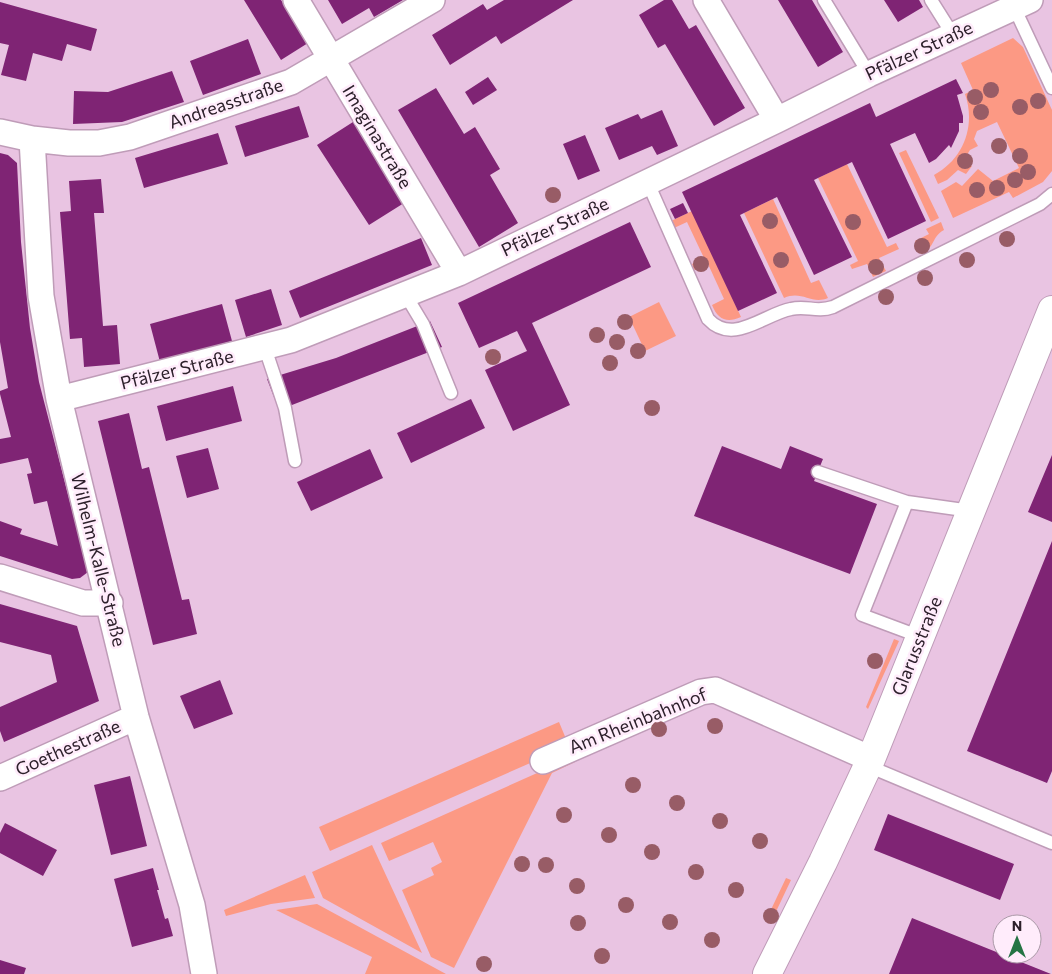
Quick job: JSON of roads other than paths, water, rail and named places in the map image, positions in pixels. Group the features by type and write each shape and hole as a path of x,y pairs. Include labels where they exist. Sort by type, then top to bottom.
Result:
{"street":[{"name":"Imaginastraße","path":"296,0 459,273"},
{"name":"Andreasstraße","path":"0,132 32,140 69,143 99,142 130,137 291,82 432,0"},
{"path":"706,0 777,120"},
{"name":"Pfälzer Straße","path":"59,399 291,340 459,273 648,183 869,74 1022,4"},
{"name":"Wilhelm-Kalle-Straße","path":"32,140 41,296 59,399 110,603 136,717 192,905 204,974"},
{"name":"Glarusstraße","path":"767,974 869,762 1052,310"},
{"path":"0,577 83,603 110,603"},
{"name":"Am Rheinbahnhof","path":"543,761 701,692 715,690 869,762"},
{"name":"Goethestraße","path":"0,778 136,717"}],"lane":[{"path":"824,0 869,74"},
{"path":"932,0 953,35"},
{"path":"1022,4 1052,88"},
{"path":"648,183 708,319 713,325 733,330 747,327 794,308 818,311 833,307 1040,204 1052,194"},
{"path":"406,294 423,324 451,393"},
{"path":"265,348 285,408 295,461"},
{"path":"818,472 907,502 972,511"},
{"path":"907,502 862,615 921,637"},
{"path":"869,762 1052,844"}]}
